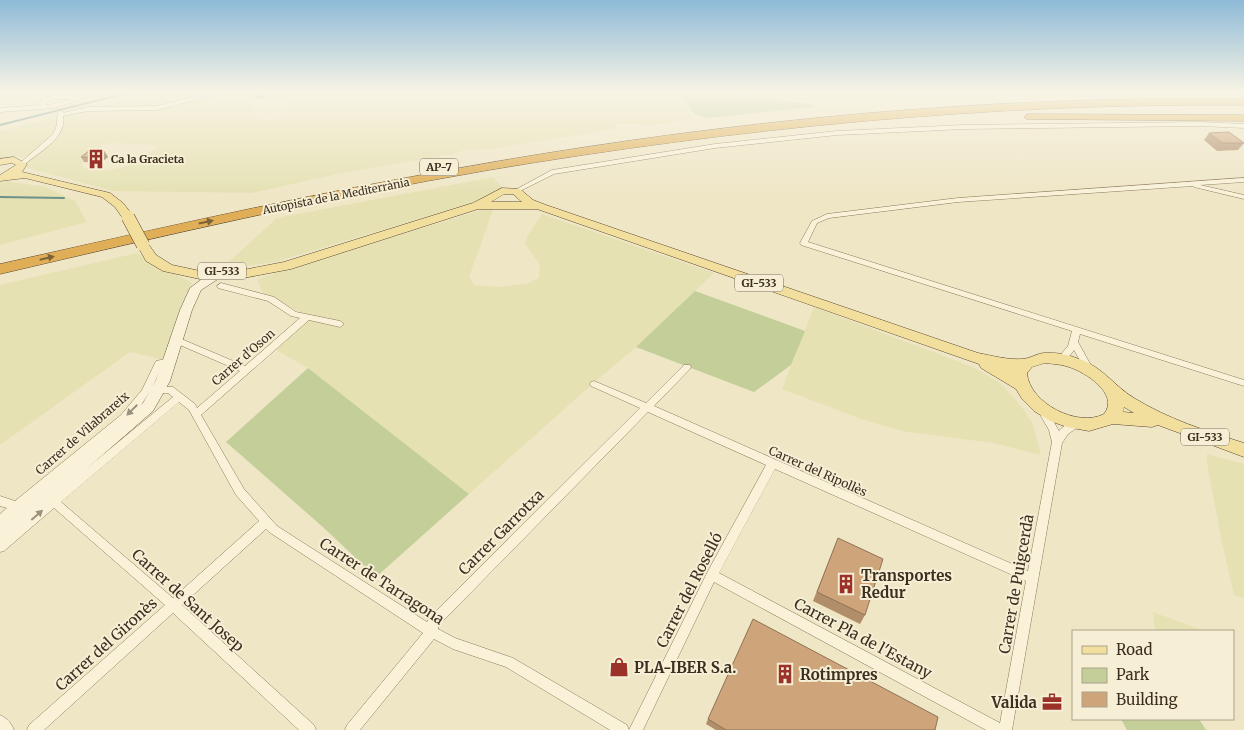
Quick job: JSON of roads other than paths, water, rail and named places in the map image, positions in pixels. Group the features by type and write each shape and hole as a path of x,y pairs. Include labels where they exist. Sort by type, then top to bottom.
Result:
{"highway":[{"name":"Autopista de la Mediterrània","path":"0,257 244,204 497,157 701,127"},
{"name":"Autopista de la Mediterrània","path":"0,269 253,212 494,167 651,142 787,127"}],"main road":[{"path":"1,178 15,166 106,195 119,205 128,217 146,251"},
{"name":"GI-533","path":"496,200 502,191 520,194 542,207 976,358 1002,364 1026,364 1038,359 1061,359 1089,370 1106,383 1113,392 1136,408 1166,424"},
{"path":"513,206 520,202 520,194"},
{"name":"GI-533","path":"146,251 168,268 218,281 302,260 496,200 513,206 542,207"},
{"name":"GI-533","path":"146,251 166,261 191,268 222,271 271,267"},
{"name":"GI-533","path":"976,358 1021,385 1033,402 1043,410 1064,421 1075,424 1097,424 1112,418 1138,419 1166,424 1244,450"},
{"path":"1021,385 1020,377 1026,364"},
{"path":"1112,418 1117,402 1113,392"}],"street":[{"path":"15,166 58,131 60,127"},
{"path":"520,194 552,172 715,146 837,133 963,127"},
{"path":"15,166 37,149"},
{"path":"1244,180 958,200 827,216 814,222 804,243 1244,383"},
{"path":"1186,183 1244,197"},
{"path":"0,547 48,499 126,427 158,389 170,361 186,310 195,291 194,279 166,270 155,264 146,251"},
{"path":"195,291 218,279 257,274 271,267"},
{"path":"195,291 218,281 271,298 294,314 340,324"},
{"name":"Carrer d'Oson","path":"196,414 307,318"},
{"path":"1061,359 1070,352 1076,330"},
{"path":"176,340 248,370"},
{"path":"1074,343 1089,370"},
{"name":"Carrer de Vilabrareix","path":"0,520 22,508 158,389 159,363 170,361"},
{"name":"Carrer Garrotxa","path":"352,730 432,632 433,622 687,367"},
{"name":"Carrer del Ripollès","path":"594,384 1032,578"},
{"path":"158,389 179,397"},
{"name":"Carrer de Tarragona","path":"158,389 179,397 192,407 240,492 273,529 432,632 453,643 509,662 622,730"},
{"path":"0,534 22,508 48,499 179,397"},
{"path":"1043,410 1054,429 1057,442"},
{"path":"1057,442 1065,431 1075,424"},
{"name":"Carrer de Puigcerdà","path":"1005,730 1057,442"},
{"name":"Carrer del Roselló","path":"636,730 712,575 772,464"},
{"name":"Carrer de Sant Josep","path":"48,499 174,606 310,730"},
{"path":"0,501 22,508"},
{"name":"Carrer del Gironès","path":"34,730 266,522"},
{"name":"Carrer Pla de l'Estany","path":"712,575 999,730"},
{"path":"0,722 7,730"}],"waterway":[{"path":"0,197 64,198"}],"place":[{"name":"Ca la Gracieta","path":"96,159"},
{"name":"Transportes Redur","path":"846,584"},
{"name":"PLA-IBER S.a.","path":"619,667"},
{"name":"Rotimpres","path":"785,674"},
{"name":"Valida","path":"1052,702"}]}
